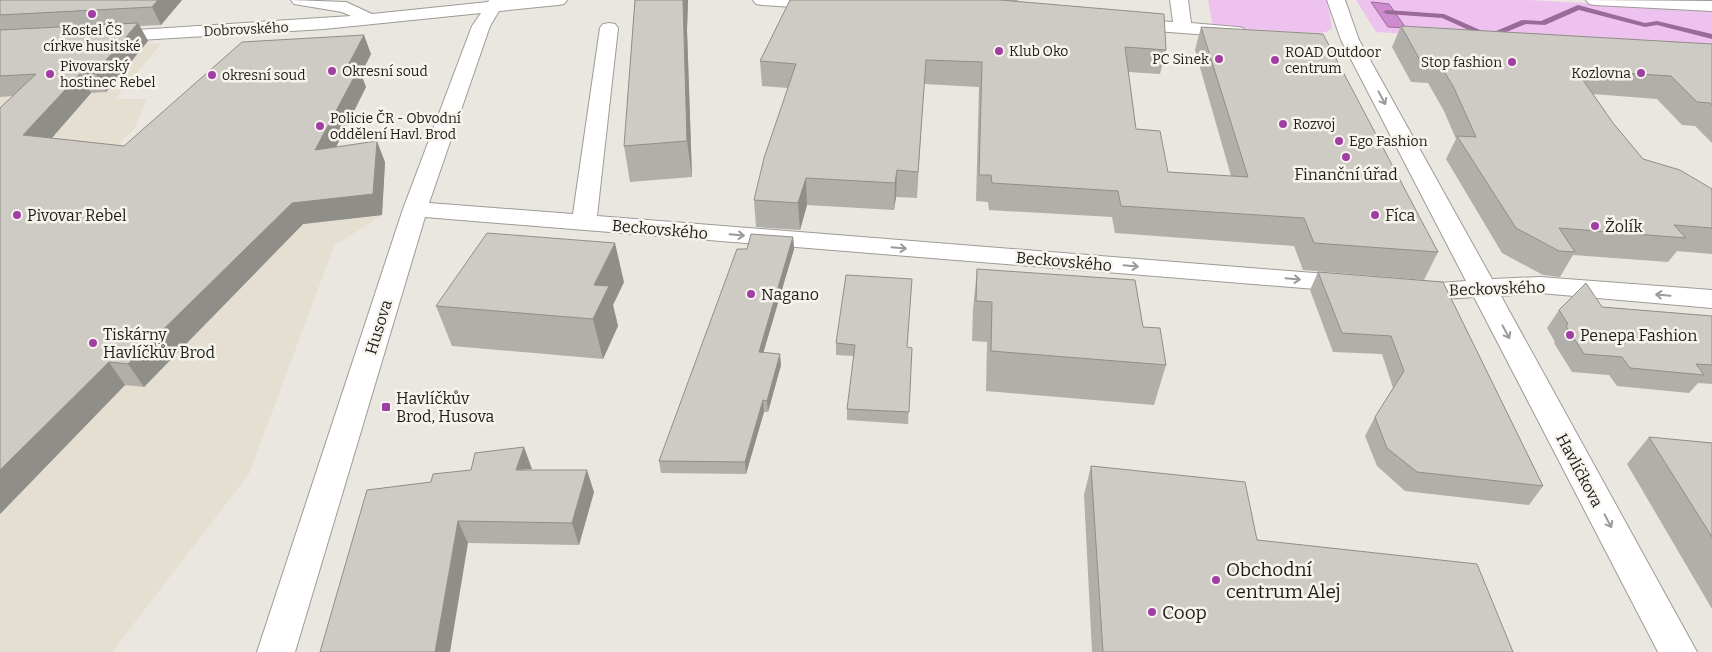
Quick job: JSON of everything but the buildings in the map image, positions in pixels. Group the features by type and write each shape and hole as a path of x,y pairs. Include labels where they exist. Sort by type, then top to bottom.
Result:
{"street":[{"path":"300,0 346,7 373,20"},
{"name":"Dobrovského","path":"93,37 254,29 373,20 495,4 558,0"},
{"path":"762,0 844,5"},
{"path":"1179,0 1183,28"},
{"name":"Havlíčkova","path":"1336,0 1340,39 1430,187 1678,652"},
{"path":"1595,0 1712,6"},
{"name":"Husova","path":"276,652 416,209 481,26 495,4"},
{"path":"1108,22 1252,33"},
{"path":"584,223 608,28"},
{"name":"Beckovského","path":"416,209 1440,291 1540,285 1712,299"}],"shaded area":[{"path":"1208,0 1327,0 1332,28 1326,32 1318,33 1213,27"},
{"path":"1356,0 1528,0 1712,10 1712,52 1376,32"},
{"path":"1371,2 1389,4 1406,28 1388,27"},
{"path":"162,43 115,99 147,99 134,129 113,150 261,228 382,215 334,246 249,474 112,652 0,652 0,52"}],"waterway":[{"path":"1387,12 1444,16 1489,37 1525,22 1542,23 1578,7 1645,25 1657,23 1712,37"}],"place":[{"name":"Kostel ČS církve husitské","path":"92,14"},
{"name":"Klub Oko","path":"999,51"},
{"name":"PC Sinek","path":"1219,59"},
{"name":"ROAD Outdoor centrum","path":"1275,60"},
{"name":"Stop fashion","path":"1512,62"},
{"name":"Okresní soud","path":"332,71"},
{"name":"Kozlovna","path":"1641,73"},
{"name":"Pivovarský hostinec Rebel","path":"50,74"},
{"name":"okresní soud","path":"212,75"},
{"name":"Rozvoj","path":"1283,124"},
{"name":"Policie ČR - Obvodní oddělení Havl. Brod","path":"320,126"},
{"name":"Ego Fashion","path":"1339,141"},
{"name":"Finanční úřad","path":"1346,157"},
{"name":"Pivovar Rebel","path":"17,215"},
{"name":"Fíca","path":"1375,215"},
{"name":"Žolík","path":"1595,226"},
{"name":"Nagano","path":"751,294"},
{"name":"Penepa Fashion","path":"1570,335"},
{"name":"Tiskárny Havlíčkův Brod","path":"93,343"},
{"name":"Havlíčkův Brod, Husova","path":"386,407"},
{"name":"Obchodní centrum Alej","path":"1216,580"},
{"name":"Coop","path":"1152,612"}]}
